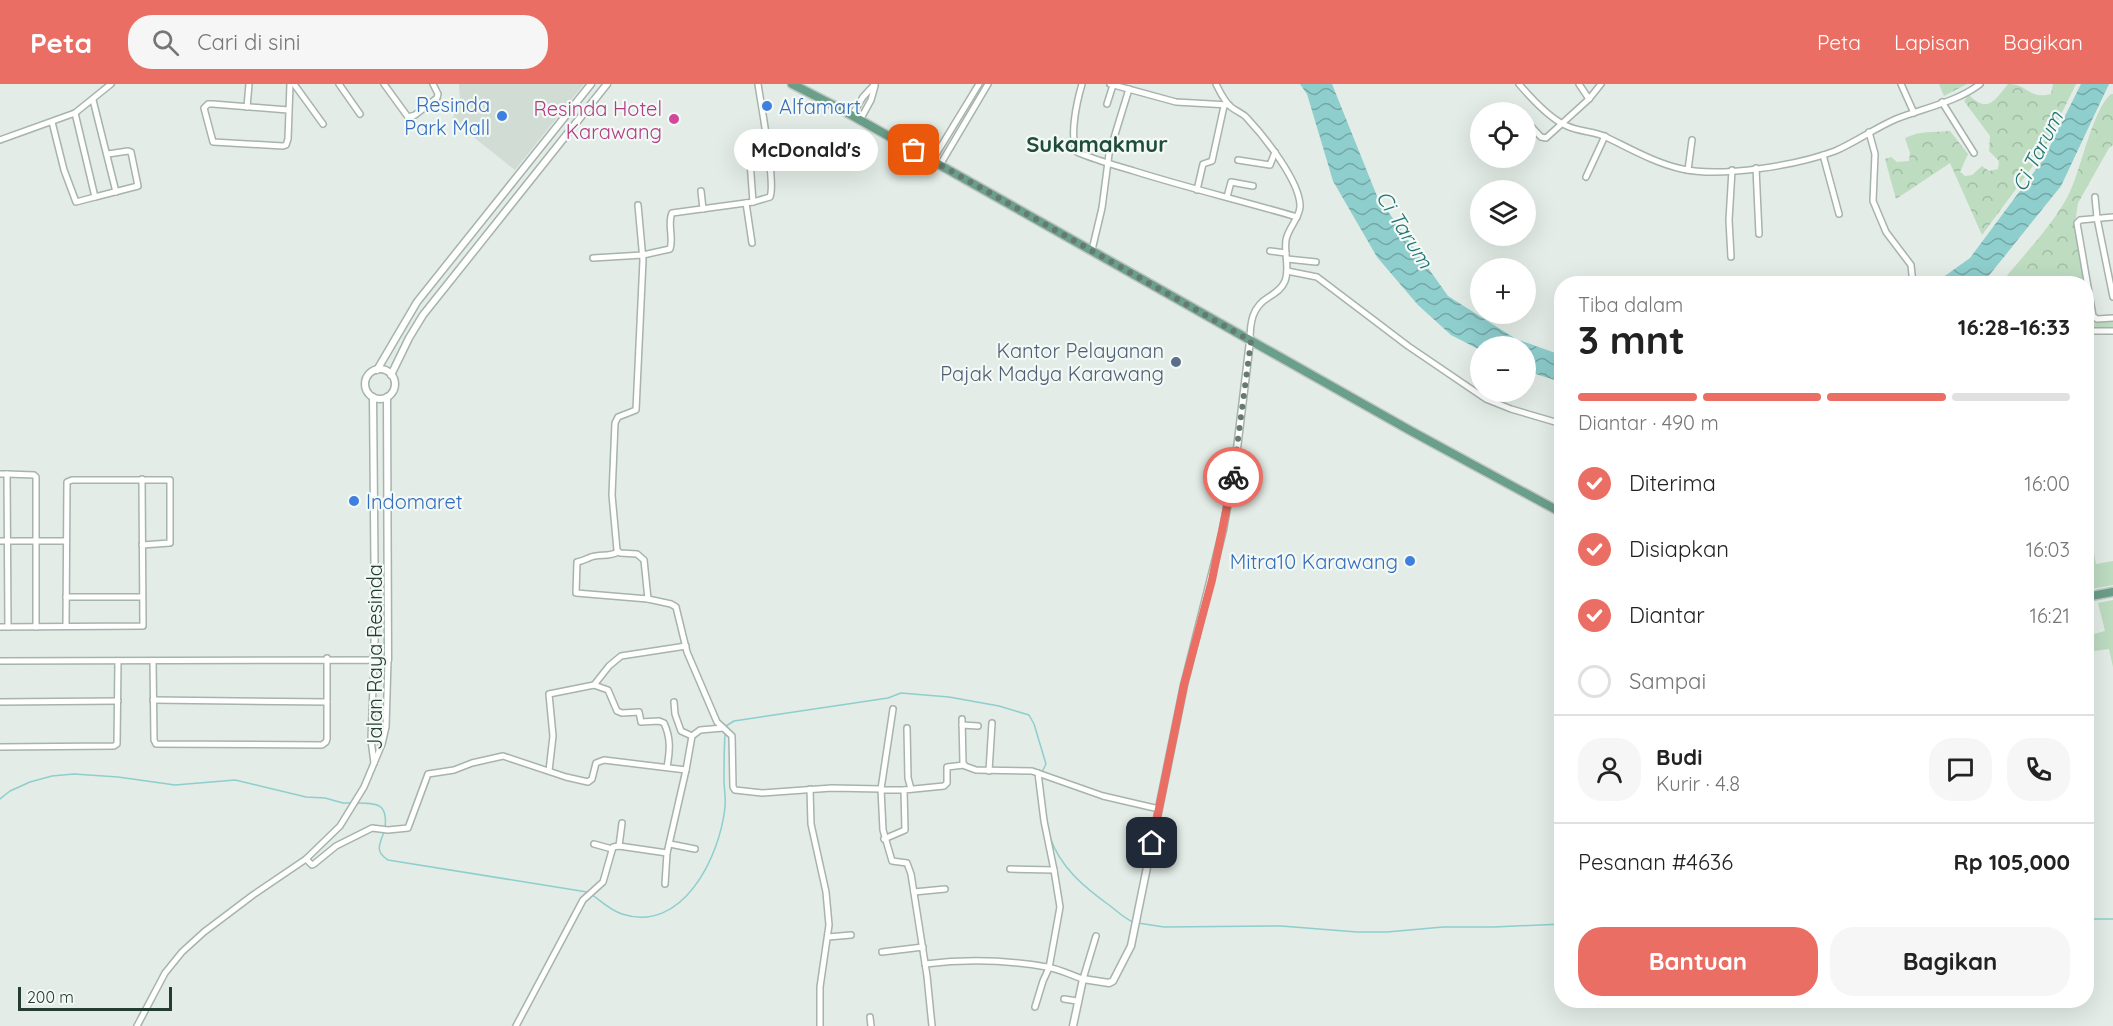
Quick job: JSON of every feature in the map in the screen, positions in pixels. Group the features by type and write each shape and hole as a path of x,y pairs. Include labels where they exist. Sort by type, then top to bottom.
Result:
{"main road":[{"path":"792,84 1554,509"},
{"path":"2094,596 2113,592"}],"street":[{"path":"0,141 75,113 111,84"},
{"path":"247,107 249,84"},
{"path":"288,110 213,104 205,106 211,141 286,145 292,84"},
{"path":"292,84 323,124"},
{"path":"339,84 360,114"},
{"path":"384,84 408,117 415,115 437,98 438,94 433,84"},
{"path":"376,370 385,370 391,375 394,387 387,397 380,399 373,397 367,391 365,385 368,375 376,370 417,302 591,84"},
{"path":"391,375 419,321 607,84"},
{"path":"593,258 643,255 667,250 671,247 670,218 672,213 764,200 770,197 772,193 759,84"},
{"path":"856,118 863,97 875,84"},
{"path":"856,118 871,100 875,84"},
{"path":"936,163 979,84"},
{"path":"936,163 988,84"},
{"path":"1082,84 1075,116 1077,152 1108,164 1297,217"},
{"path":"925,964 989,962 1049,968 1098,982 1113,981 1127,957 1136,923 1184,685 1223,530 1236,458 1254,311 1260,303 1282,288 1287,271 1288,234 1300,209 1298,195 1275,152 1247,118 1227,106 1176,102 1111,84 1107,104"},
{"path":"1197,190 1203,164 1212,161 1227,106 1216,84"},
{"path":"1519,84 1533,100 1561,123 1605,136 1646,157 1688,170 1756,168 1795,163 1823,155 1914,112 1963,95 1977,85"},
{"path":"1579,84 1589,99"},
{"path":"1536,131 1544,139 1589,99 1601,84"},
{"path":"1901,84 1914,112"},
{"path":"1092,250 1115,130 1129,89"},
{"path":"93,100 116,192"},
{"path":"1942,102 1974,153"},
{"path":"75,113 95,197"},
{"path":"568,113 579,122"},
{"path":"52,122 75,200 78,203 138,186 133,155 128,151 108,154"},
{"path":"1869,132 1875,154 1873,201 1886,232 1911,265 1912,276"},
{"path":"1586,177 1605,136"},
{"path":"1688,170 1692,140"},
{"path":"1238,160 1270,165 1275,152"},
{"path":"1823,155 1839,214"},
{"path":"750,161 749,202 752,243"},
{"path":"1756,168 1759,234"},
{"path":"1731,257 1732,170"},
{"path":"1227,196 1231,182 1253,186"},
{"path":"701,191 703,209"},
{"path":"2095,197 2113,297"},
{"path":"618,552 612,495 615,423 618,417 636,408 643,255 638,205"},
{"path":"2087,276 2078,223 2080,220 2113,217"},
{"path":"1074,240 1091,242 1096,238"},
{"path":"458,250 469,259"},
{"path":"1270,251 1316,262"},
{"path":"1287,271 1317,277 1408,346 1486,399 1554,422"},
{"path":"2094,317 2097,319 2113,318"},
{"path":"2094,331 2113,331"},
{"name":"Jalan Raya Resinda","path":"373,397 375,622 371,740 374,765"},
{"name":"Jalan Raya Resinda","path":"374,765 385,732 388,660 387,397"},
{"path":"8,627 3,541 3,474 34,475 36,477 36,627"},
{"path":"0,627 142,626 142,479"},
{"path":"66,626 66,485 69,480 170,480 170,543 142,544"},
{"path":"3,541 66,541"},
{"path":"648,600 644,560 637,554 618,552 611,556 590,557 585,561 577,562 576,593 648,600 676,607 686,646 717,722 733,738 733,787 735,790 762,794 853,787 908,789 944,786 947,783 947,767 964,765 970,769 1041,774 1102,796 1159,809"},
{"path":"66,597 142,597"},
{"path":"594,685 609,666 621,656 686,646"},
{"path":"153,662 154,740 159,745 322,745 327,742 327,658"},
{"path":"0,661 153,662 327,658 388,660"},
{"path":"0,747 114,746 118,741 118,661"},
{"path":"549,771 553,736 549,694 594,685 608,690 617,711 639,712 641,722 664,723 669,736 670,752 667,767"},
{"path":"153,700 327,702"},
{"path":"0,702 118,701"},
{"path":"674,702 675,714 681,731 692,736"},
{"path":"893,709 881,789 884,839 892,861 908,864 923,946 932,1026"},
{"path":"964,765 962,722 978,726"},
{"path":"989,771 992,723"},
{"path":"884,839 905,830 908,789 907,728"},
{"path":"665,884 667,853 692,736 700,730 726,730"},
{"path":"306,859 312,865 336,846 372,828 388,830 408,828 426,777 431,773 454,770 472,762 503,756 588,782 592,779 596,763 604,760 686,770"},
{"path":"137,1026 165,973 182,952 245,901 306,859 340,826 364,787 374,765"},
{"path":"1035,1007 1049,968 1060,907 1044,821 1041,774"},
{"path":"810,789 811,824 826,892 829,924 820,987 820,1026"},
{"path":"619,846 622,823"},
{"path":"594,844 612,849"},
{"path":"669,844 695,849"},
{"path":"516,1026 583,900 603,882 614,846 667,853"},
{"path":"1010,869 1054,870"},
{"path":"914,892 945,889"},
{"path":"828,936 851,935"},
{"path":"1073,1026 1077,1001 1096,936"},
{"path":"882,952 923,946"},
{"path":"1064,999 1077,1001"},
{"path":"870,1017 871,1026"}],"shaded area":[{"name":"Resinda Park Mall","path":"459,84 584,84 515,170 452,120 460,100"}],"green space":[{"path":"1939,84 1967,84 1944,96"},
{"path":"2008,84 2044,95 2051,94 2053,84 2076,84 2041,155 1982,235 1950,163 1896,199 1885,159 1891,157 1897,162 1909,161 1910,153 1905,138 1911,135 1950,131 1968,154 1960,172 1965,176 1972,175 1982,166 1989,171 1998,169 1999,161 1989,151 1990,136 1964,101 1969,95 1981,104 1991,103"},
{"path":"2113,94 2113,145 2109,148 2078,203 2075,223 2084,276 2007,276 2045,230 2068,196 2092,127 2104,102"},
{"path":"2094,319 2113,320 2113,328 2094,329"},
{"path":"2094,553 2096,564 2113,561 2113,585 2094,589"},
{"path":"2113,600 2113,667 2109,649 2094,651 2094,634 2105,631 2098,603"}],"water":[{"path":"1300,84 1332,84 1377,196 1448,296 1470,310 1470,324 1492,324 1511,336 1470,336 1470,345 1451,335 1418,305 1377,257 1333,181 1307,94"},
{"path":"2081,84 2109,84 2061,186 1989,276 1945,276 1970,258 2043,160"},
{"path":"1536,346 1554,353 1554,380 1536,374"}],"waterway":[{"path":"726,726 734,721 888,698 901,693 949,697 999,706 1029,715 1046,764 1041,774"},
{"path":"591,894 622,914 644,917 663,913 680,902 695,886 706,868 722,826 725,804 725,734"},
{"path":"0,799 10,791 30,782 52,776 74,774 175,785 235,780 306,797 351,803"},
{"path":"356,803 380,806 385,814 385,828"},
{"path":"1046,817 1048,827"},
{"path":"384,832 380,851 388,860 587,892"},
{"path":"1050,837 1060,858 1074,876 1133,922"},
{"path":"2094,919 2113,919"},
{"path":"1138,923 1164,927 1281,926 1357,932 1554,924"}],"way so far":[{"path":"914,150 1251,341 1233,477"}],"place":[{"name":"Alfamart","path":"767,106"},
{"name":"Resinda Park Mall","path":"502,116"},
{"name":"Resinda Hotel Karawang","path":"674,119"},
{"name":"McDonald's","path":"914,150"},
{"name":"Kantor Pelayanan Pajak Madya Karawang","path":"1176,362"},
{"name":"Indomaret","path":"354,501"},
{"name":"Mitra10 Karawang","path":"1410,561"}],"district":[{"name":"Sukamakmur","path":"1097,144"}],"route":[{"path":"1152,843 1184,685 1212,580 1233,477"}],"water label":[{"name":"Ci Tarum","path":"2037,151"},
{"name":"Ci Tarum","path":"1405,229"}]}
